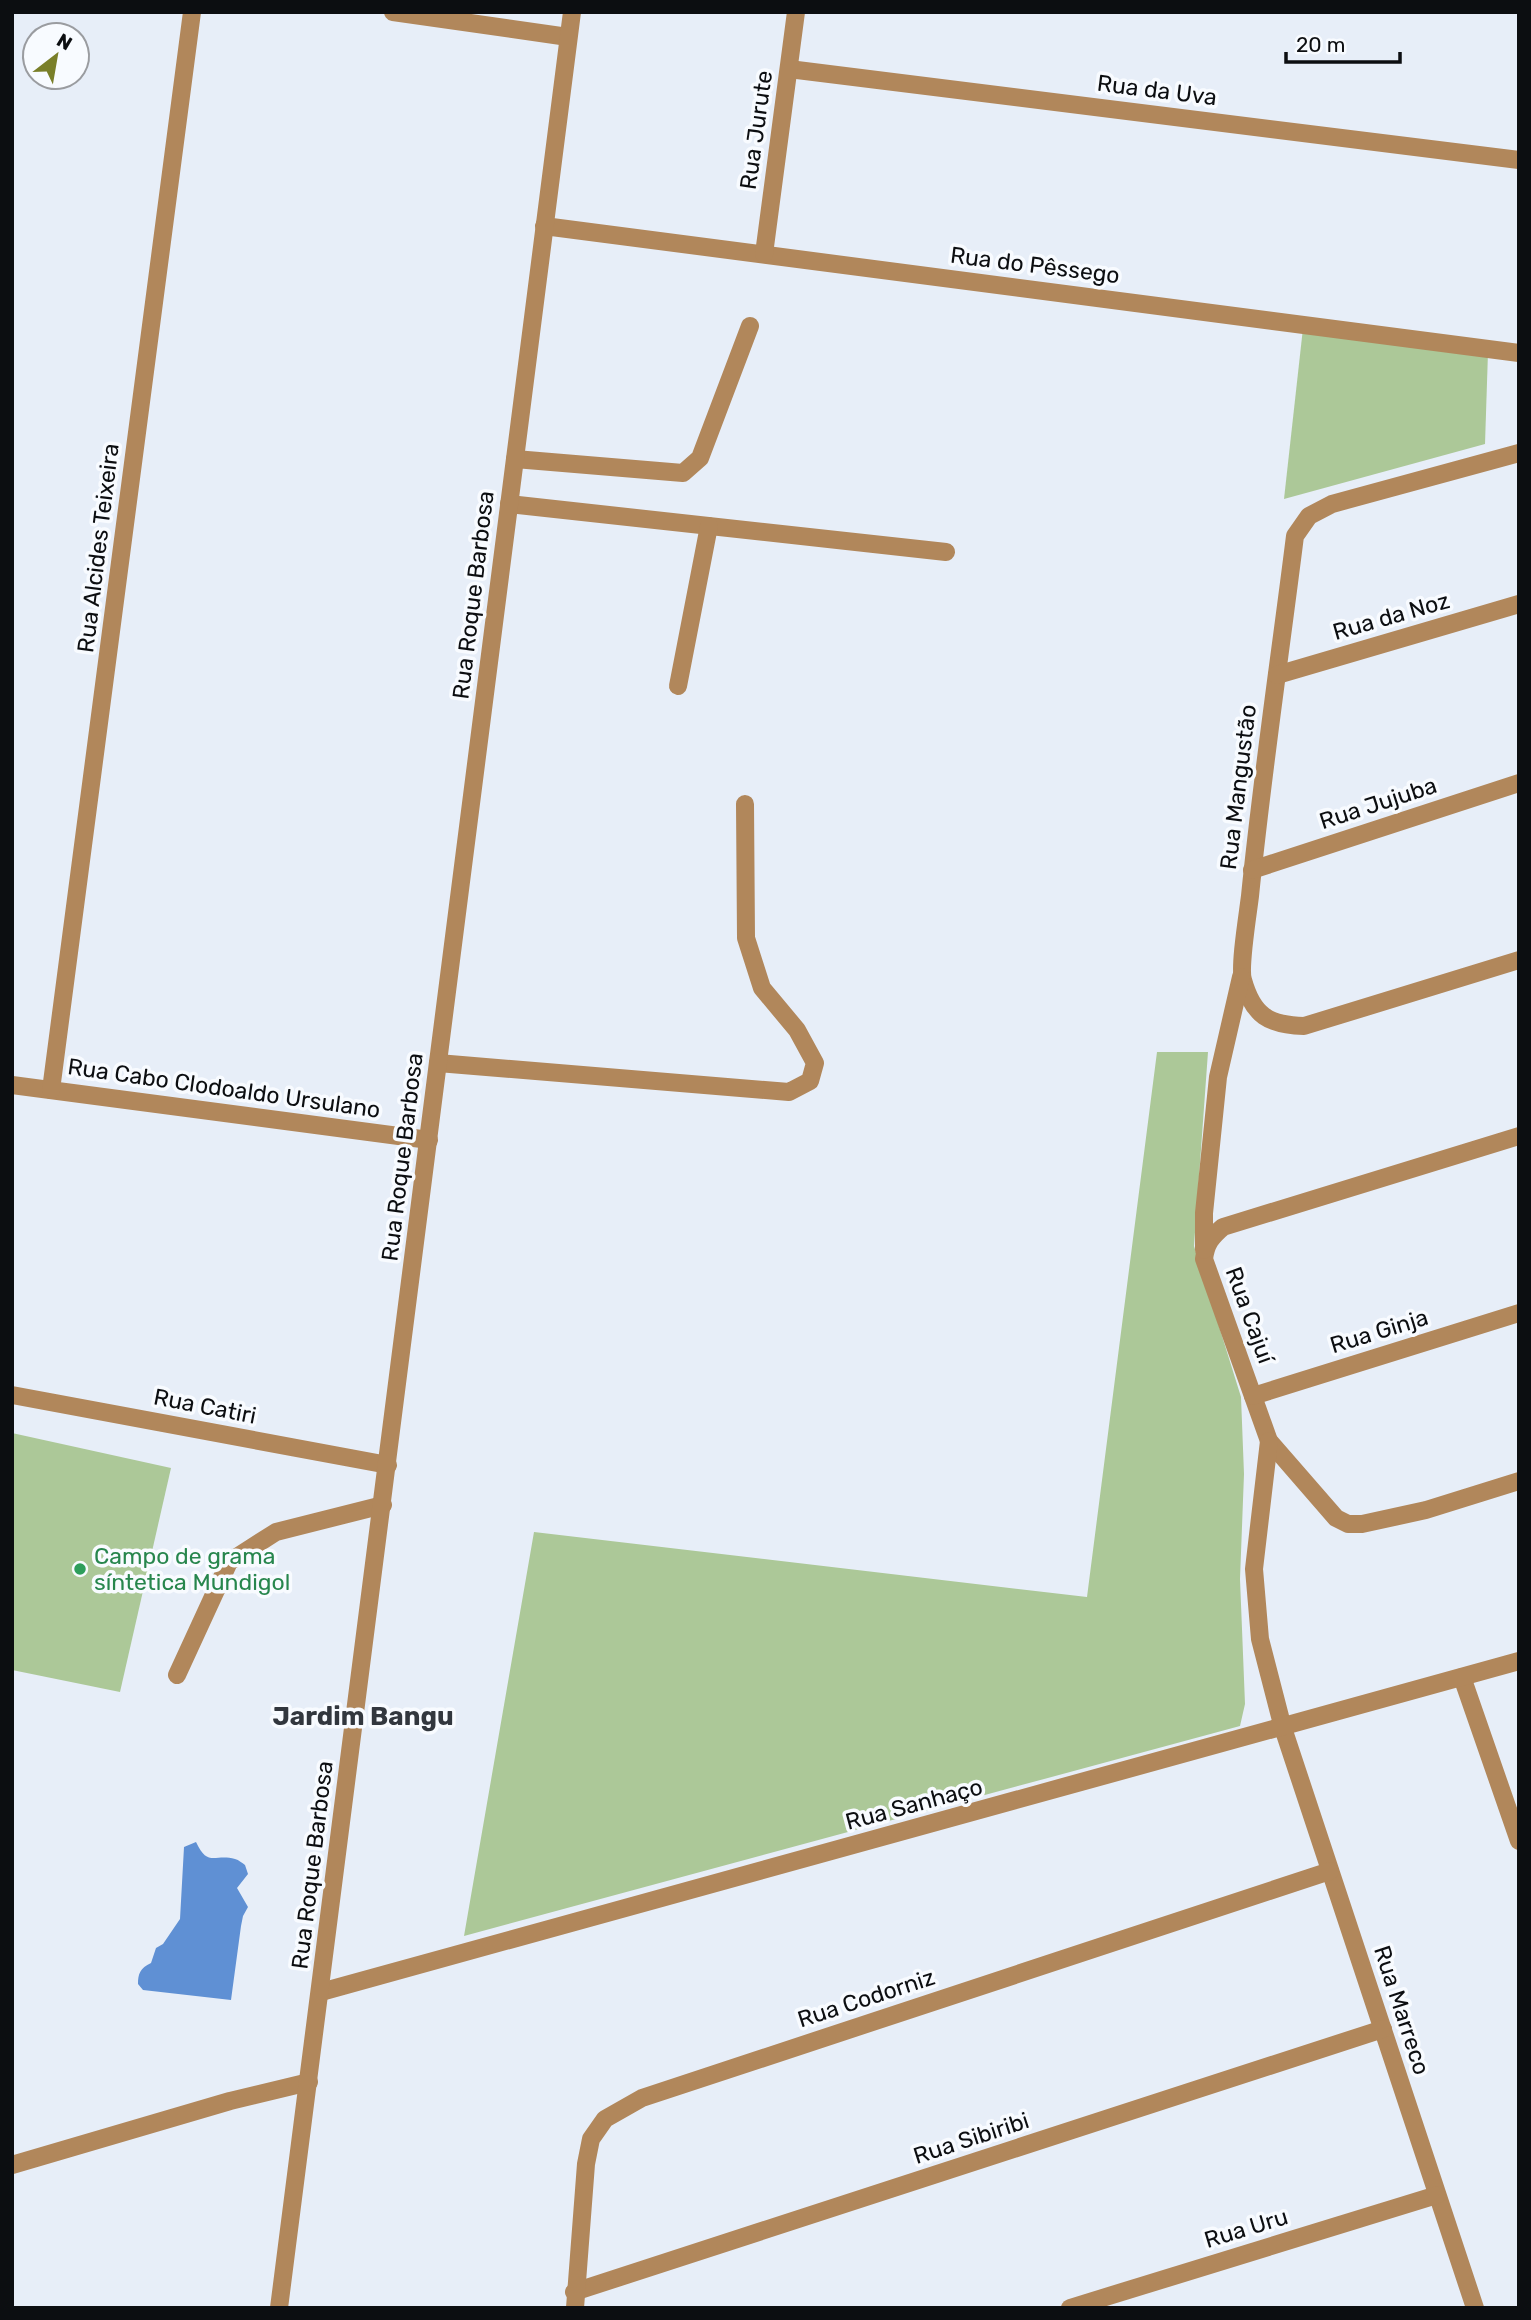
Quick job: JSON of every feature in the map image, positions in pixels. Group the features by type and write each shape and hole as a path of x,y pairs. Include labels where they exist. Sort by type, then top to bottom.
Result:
{"street":[{"name":"Rua Alcides Teixeira","path":"51,1090 192,12"},
{"path":"393,12 568,37"},
{"name":"Rua Roque Barbosa","path":"279,2308 572,12"},
{"name":"Rua Jurute","path":"764,254 796,12"},
{"name":"Rua da Uva","path":"789,69 1519,160"},
{"name":"Rua do Pêssego","path":"544,226 1519,353"},
{"path":"515,459 683,473 700,458 750,326"},
{"name":"Rua Mangustão","path":"1204,1259 1204,1213 1218,1077 1241,977 1295,536 1309,516 1332,503 1519,453"},
{"path":"509,505 946,552"},
{"path":"678,686 709,526"},
{"name":"Rua da Noz","path":"1277,676 1519,604"},
{"name":"Rua Jujuba","path":"1252,870 1519,783"},
{"path":"438,1063 789,1092 810,1081 816,1063 797,1030 762,988 746,938 745,804"},
{"path":"1241,977 1250,1000 1264,1017 1282,1025 1304,1026 1519,960"},
{"name":"Rua Cabo Clodoaldo Ursulano","path":"12,1084 429,1140"},
{"name":"Rua Cajuí","path":"1519,1136 1223,1227 1212,1236 1206,1246 1204,1259 1269,1441 1336,1518 1348,1524 1362,1524 1426,1510 1519,1481"},
{"name":"Rua Ginja","path":"1253,1396 1519,1313"},
{"name":"Rua Catiri","path":"12,1395 388,1465"},
{"name":"Rua Marreco","path":"1269,1441 1254,1569 1260,1639 1283,1728 1475,2308"},
{"path":"177,1675 229,1562 276,1532 383,1505"},
{"name":"Rua Sanhaço","path":"321,1992 1519,1661"},
{"path":"1462,1676 1519,1842"},
{"name":"Rua Codorniz","path":"574,2300 586,2164 591,2139 605,2119 614,2113 642,2098 1330,1871"},
{"name":"Rua Sibiribi","path":"574,2300 1382,2029"},
{"path":"12,2165 230,2101 309,2082"},
{"name":"Rua Uru","path":"1070,2308 1437,2195"}],"green space":[{"path":"1303,328 1488,352 1485,444 1284,499"},
{"path":"1157,1052 1208,1052 1194,1246 1241,1397 1244,1474 1240,1579 1245,1704 1240,1726 464,1936 534,1532 1087,1597"},
{"name":"Campo de grama síntetica Mundigol","path":"12,1433 171,1468 120,1692 12,1670"}],"water":[{"path":"196,1842 204,1855 235,1859 245,1865 248,1874 237,1888 248,1907 241,1926 231,2000 143,1990 138,1984 140,1972 151,1963 156,1948 163,1944 180,1919 184,1847"}],"place":[{"name":"Campo de grama síntetica Mundigol","path":"80,1569"}],"district":[{"name":"Jardim Bangu","path":"363,1716"}]}
